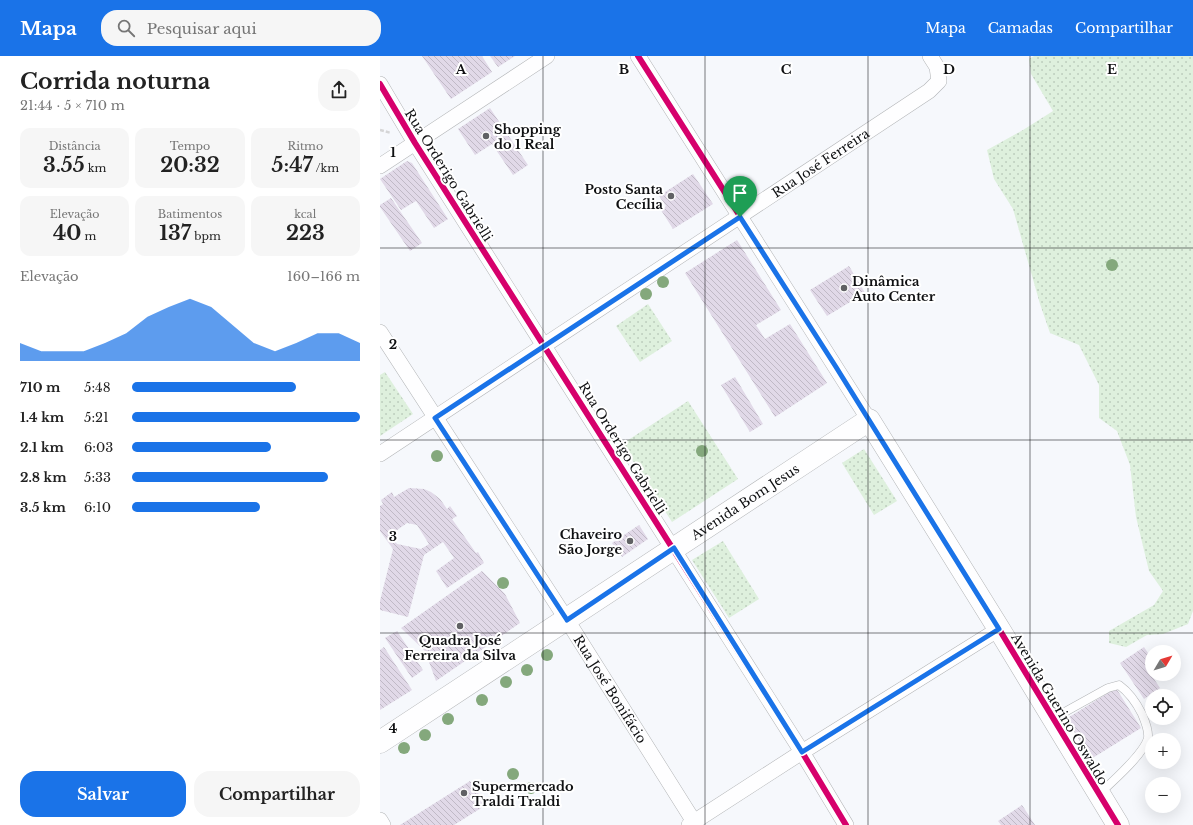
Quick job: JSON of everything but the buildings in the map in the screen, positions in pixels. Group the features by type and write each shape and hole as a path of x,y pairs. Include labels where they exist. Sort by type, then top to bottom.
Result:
{"street":[{"path":"380,166 547,56"},
{"name":"Avenida Guerino Oswaldo","path":"638,56 869,420 999,629 1118,825"},
{"name":"Rua José Ferreira","path":"380,454 929,91 939,81 937,67 930,56"},
{"name":"Rua Orderigo Gabrielli","path":"380,84 674,548 846,825"},
{"name":"Rua José Bonifácio","path":"380,332 567,620 693,824"},
{"name":"Avenida Bom Jesus","path":"380,742 869,420"},
{"path":"693,824 802,752 999,629"},
{"path":"380,820 383,825"}],"lane":[{"path":"1053,718 1108,688 1119,685 1132,696 1139,707 1146,722 1148,738 1137,756 1127,768 1099,794"}],"path":[{"path":"380,130 397,135"}],"green space":[{"path":"1034,56 1193,56 1193,611 1188,624 1163,634 1147,635 1126,647 1109,643 1109,631 1154,605 1163,591 1149,571 1136,517 1130,465 1117,431 1099,418 1099,385 1079,345 1050,333 1040,304 1013,209 994,179 987,150 1053,111 1031,74 1029,59"},
{"path":"648,304 672,341 640,362 616,326"},
{"path":"385,372 413,414 380,436 380,375"},
{"path":"688,401 738,479 672,522 622,444"},
{"path":"864,449 897,501 874,515 842,463"},
{"path":"723,541 759,599 729,618 692,560"}],"cycle path":[{"path":"638,56 836,367 999,629 1118,825"},
{"path":"380,84 415,143 802,752 846,825"}],"place":[{"name":"Shopping do 1 Real","path":"486,136"},
{"name":"Posto Santa Cecília","path":"671,196"},
{"name":"Dinâmica Auto Center","path":"844,288"},
{"name":"Chaveiro São Jorge","path":"630,541"},
{"name":"Quadra José Ferreira da Silva","path":"460,626"},
{"name":"Supermercado Traldi Traldi","path":"464,793"}],"route":[{"path":"740,217 836,367 999,629 802,752 674,548 567,620 435,418 740,217"}]}
